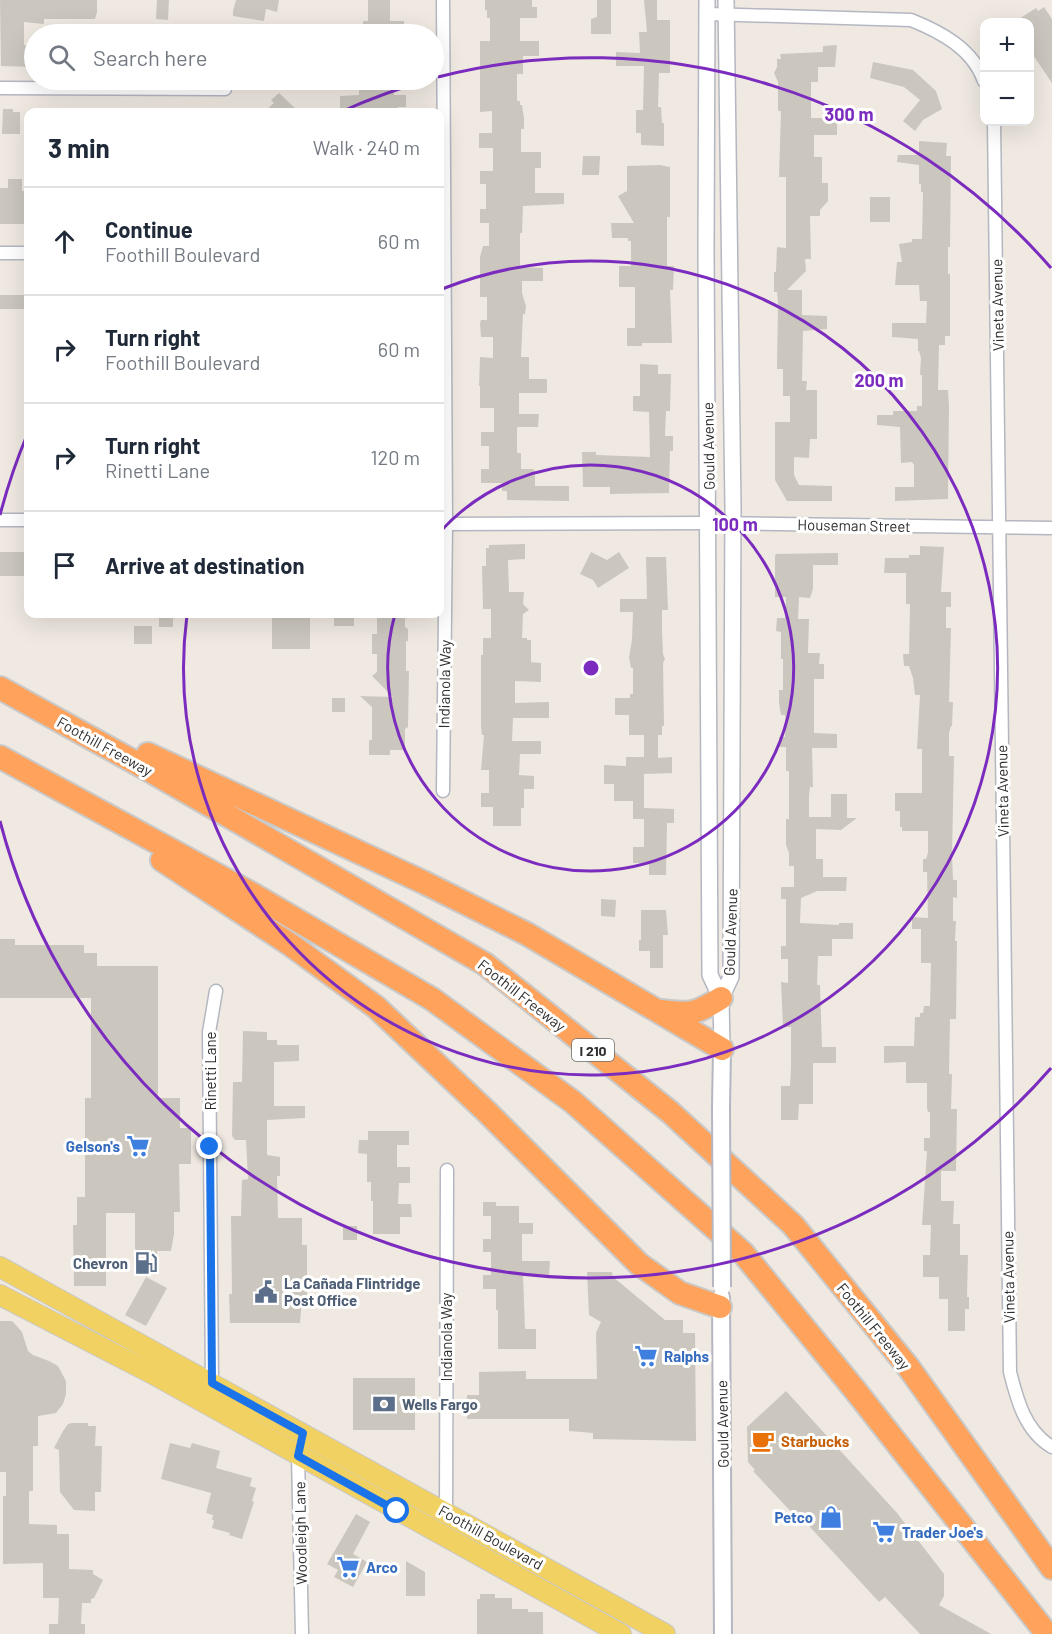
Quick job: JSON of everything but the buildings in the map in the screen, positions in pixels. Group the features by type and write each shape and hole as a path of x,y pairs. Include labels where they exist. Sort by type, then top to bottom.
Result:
{"highway":[{"path":"0,686 443,892 527,934 722,1049"},
{"name":"Foothill Freeway","path":"0,686 485,964 670,1112 793,1225 909,1368 1052,1568"},
{"path":"0,757 254,895 432,999 573,1102 743,1252 1047,1634"},
{"path":"43,782 291,945 376,1007 487,1112 639,1264 680,1293 721,1297"},
{"path":"656,1011 685,1014 702,1010 722,998"}],"main road":[{"name":"Gould Avenue","path":"722,1049 723,1634"},
{"name":"Foothill Boulevard","path":"0,1267 665,1634"},
{"name":"Foothill Boulevard","path":"0,1295 153,1374 621,1634"}],"street":[{"name":"Indianola Way","path":"443,0 443,24"},
{"path":"707,7 911,20 934,29 956,43 982,72"},
{"name":"Gould Avenue","path":"707,7 710,975 722,998"},
{"name":"Gould Avenue","path":"722,1049 722,998 731,977 734,524 726,7"},
{"path":"0,88 24,88"},
{"name":"Indianola Way","path":"443,90 443,108"},
{"name":"Vineta Avenue","path":"994,126 1010,1372 1020,1410 1041,1441 1052,1447"},
{"path":"0,253 24,253"},
{"path":"0,520 24,520"},
{"name":"Houseman Street","path":"444,524 708,523 1052,528"},
{"name":"Indianola Way","path":"443,618 443,791"},
{"name":"Rinetti Lane","path":"205,1404 212,1383 209,1032 216,991"},
{"name":"Indianola Way","path":"447,1170 445,1512 448,1539"},
{"name":"Woodleigh Lane","path":"302,1634 298,1456 303,1433"}],"place":[{"name":"Gelson's","path":"138,1146"},
{"name":"Chevron","path":"146,1263"},
{"name":"La Cañada Flintridge Post Office","path":"266,1292"},
{"name":"Ralphs","path":"646,1356"},
{"name":"Wells Fargo","path":"384,1404"},
{"name":"Starbucks","path":"763,1441"},
{"name":"Petco","path":"831,1517"},
{"name":"Trader Joe's","path":"884,1532"},
{"name":"Arco","path":"348,1567"}],"route":[{"path":"210,1147 212,1383 303,1433 298,1456 397,1511"}]}
